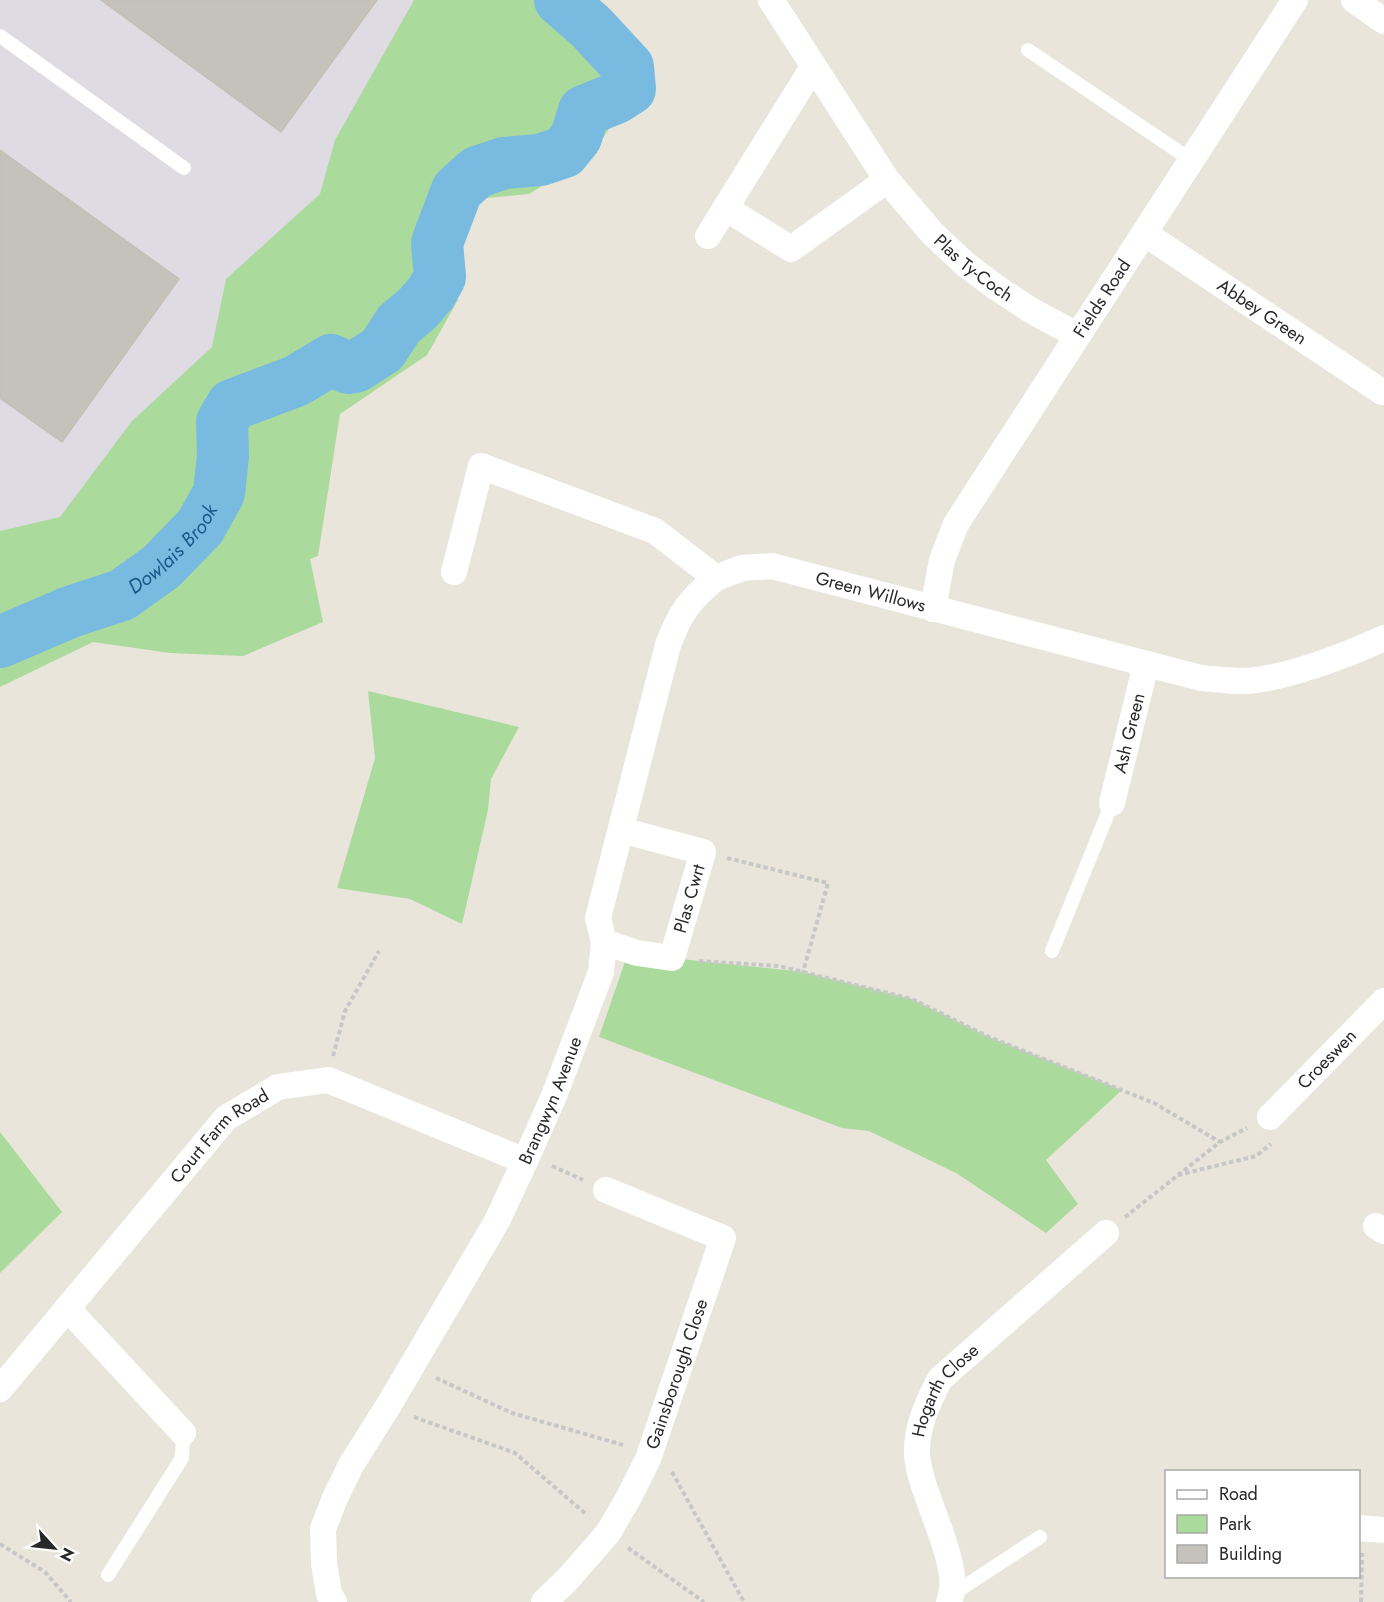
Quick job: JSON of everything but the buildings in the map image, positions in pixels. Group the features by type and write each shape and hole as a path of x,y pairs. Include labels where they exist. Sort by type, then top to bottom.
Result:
{"street":[{"name":"Plas Ty-Coch","path":"771,0 887,180 932,233 965,264 997,288 1032,311 1077,335"},
{"name":"Fields Road","path":"933,609 942,560 956,524 1295,0"},
{"path":"1354,0 1384,21"},
{"path":"708,236 813,67"},
{"path":"727,208 791,249 887,180"},
{"name":"Abbey Green","path":"1144,233 1382,392"},
{"path":"454,572 481,466 655,531 716,578"},
{"name":"Green Willows","path":"716,578 742,568 772,566 1201,678 1245,681 1278,675 1320,664 1383,641"},
{"name":"Brangwyn Avenue","path":"334,1602 329,1594 324,1563 323,1529 351,1466 497,1221 554,1096 601,972 604,942 598,918 668,645 678,618 695,595 716,578"},
{"name":"Ash Green","path":"1113,802 1146,664"},
{"name":"Plas Cwrt","path":"621,830 703,852 672,958"},
{"path":"604,942 637,953 672,958"},
{"name":"Croeswen","path":"1270,1117 1384,1001"},
{"path":"328,1080 526,1158"},
{"name":"Court Farm Road","path":"0,1389 226,1118 278,1087 328,1080"},
{"name":"Gainsborough Close","path":"544,1602 567,1580 608,1533 629,1497 652,1446 723,1238 606,1190"},
{"name":"Hogarth Close","path":"951,1598 952,1569 924,1487 917,1454 920,1426 927,1404 940,1379 1106,1233"},
{"path":"67,1308 183,1433"}],"lane":[{"path":"0,36 184,168"},
{"path":"1028,50 1191,160"},
{"path":"1052,951 1113,802"},
{"path":"108,1575 182,1458 183,1433"},
{"path":"951,1598 1040,1537"}],"path":[{"path":"703,852 828,883 803,972"},
{"path":"328,1080 328,1071 345,1011 379,951"},
{"path":"672,958 779,966 912,999 989,1037 1154,1102 1220,1142 1106,1233"},
{"path":"526,1158 606,1190"},
{"path":"412,1366 512,1413 652,1446 744,1602"},
{"path":"388,1407 515,1453 608,1533 704,1602"},
{"path":"1360,1602 1369,1529"},
{"path":"0,1544 45,1572 71,1602"}],"shaded area":[{"path":"0,0 536,0 442,190 0,642"}],"green space":[{"path":"414,0 572,0 635,70 621,111 591,156 529,194 466,200 447,257 458,300 427,355 340,414 318,556 310,559 323,622 243,656 170,653 93,642 0,687 0,531 60,517 132,421 212,347 226,279 320,194 335,140"},
{"path":"368,691 519,727 491,779 488,810 462,924 410,899 337,888 375,758"},
{"path":"629,950 672,958 803,972 912,999 989,1037 1122,1090 1046,1160 1078,1204 1046,1233 956,1173 869,1131 842,1128 599,1037"},
{"path":"0,1132 62,1212 0,1273"}],"waterway":[{"name":"Dowlais Brook","path":"0,642 70,612 122,595 161,567 200,527 219,493 223,456 222,422 232,405 296,381 331,360 348,368 355,367 382,350 399,324 431,293 440,277 437,243 457,190 477,172 504,163 540,160 564,152 576,137 584,111 616,98 630,89 628,67 591,27 560,0"}]}
